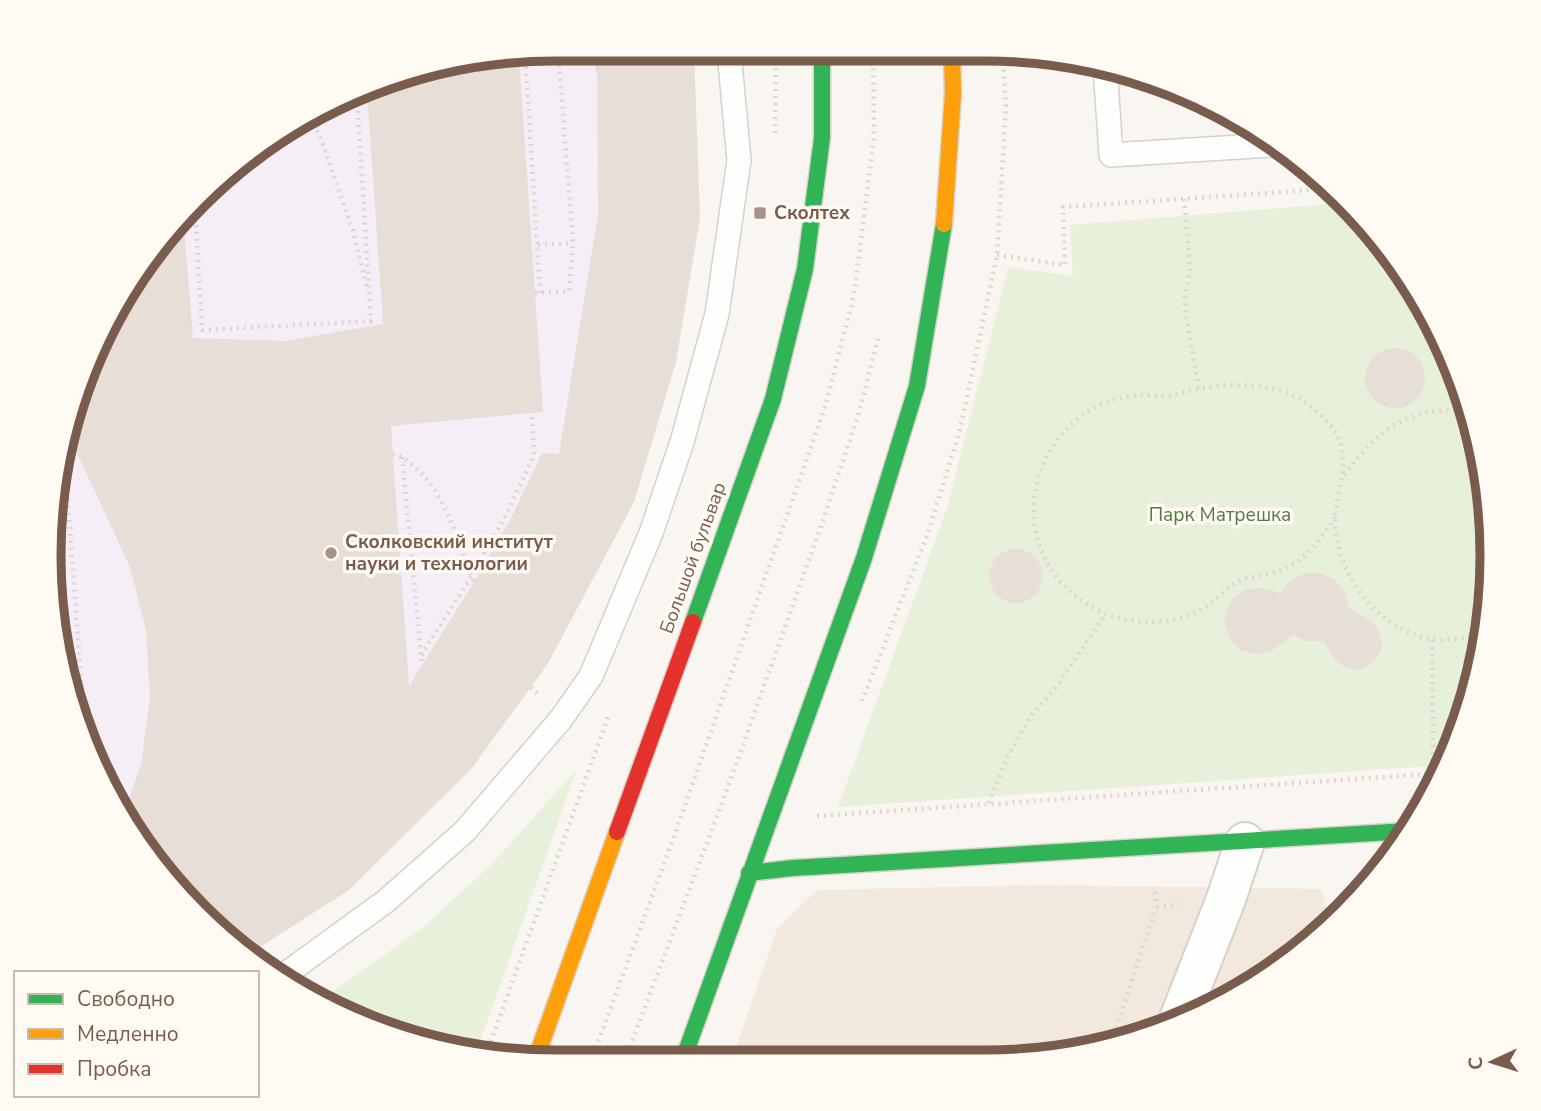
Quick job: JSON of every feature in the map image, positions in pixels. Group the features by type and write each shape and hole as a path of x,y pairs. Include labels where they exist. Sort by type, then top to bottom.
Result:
{"street":[{"name":"Большой бульвар","path":"539,1049 773,399 805,269 822,138 822,61"},
{"path":"687,1050 864,558 917,386 946,211 953,93 952,61"},
{"path":"749,873 793,868 1395,832"},
{"path":"1183,1008 1245,842"}],"lane":[{"path":"289,971 386,901 465,831 561,719 591,676 651,533 682,442 717,314 739,160 730,61"},
{"path":"1106,76 1111,155 1261,146"}],"path":[{"path":"526,62 538,245 538,293 569,291 573,243 559,61"},
{"path":"196,217 202,330 371,321 357,103"},
{"path":"313,124 320,136 353,231 370,302"},
{"path":"997,255 1065,265 1063,207 1317,190"},
{"path":"1184,199 1190,267 1185,297 1186,315 1199,389"},
{"path":"538,245 573,243"},
{"path":"629,1050 724,798 821,526 858,416 880,330"},
{"path":"1335,517 1314,548 1300,560 1266,575 1239,580 1212,604 1193,614 1172,621 1149,624 1105,615 1068,591 1043,554 1036,533 1034,510 1042,466 1052,446 1066,429 1103,403 1147,394 1169,396 1199,389 1262,386 1295,397 1326,419 1339,438 1344,475 1335,517 1339,548 1356,589 1388,620 1432,640 1473,634"},
{"path":"1344,475 1369,444 1386,429 1427,412 1458,410"},
{"path":"421,655 508,516 534,455 532,413"},
{"path":"393,453 402,457 421,474 450,516 474,582"},
{"path":"402,457 422,666"},
{"path":"66,483 83,699"},
{"path":"989,803 1007,758 1030,718 1057,685 1105,615"},
{"path":"1432,640 1433,765"},
{"path":"816,816 1429,774"},
{"path":"1115,1032 1156,907 1148,792"}],"shaded area":[{"name":"Сколковский институт науки и технологии","path":"556,61 693,61 700,218 676,362 634,502 547,665 472,768 349,890 256,949 206,905 163,856 127,803 112,774 87,714 78,683 65,620 62,588 65,491 78,428 99,366 127,308 145,281 163,255 206,206 255,163 308,127 337,112 397,87 491,65"},
{"path":"1042,885 1321,889 1328,912 1286,948 1233,984 1175,1012 1113,1033 1050,1046 1018,1049 735,1050 777,929 817,890"}],"green space":[{"name":"Парк Матрешка","path":"1333,204 1378,255 1396,281 1429,337 1454,397 1470,459 1479,523 1479,588 1470,652 1454,714 1433,766 838,807 948,505 1008,267 1073,276 1070,225"},
{"path":"577,769 479,1044 397,1024 328,995 421,929 490,866"}],"building":[{"name":"Сколковский институт науки и технологии","path":"594,61 694,61 700,218 676,362 634,502 547,665 472,768 349,890 257,949 206,905 184,881 163,856 127,803 141,764 150,698 146,631 130,567 74,447 87,397 99,366 127,308 163,255 184,230 193,338 285,341 383,324 367,98 428,78 491,65 520,62 543,412 391,426 409,686 511,518 542,453 559,454 598,214 597,76"},
{"path":"1389,348 1401,348 1420,361 1425,378 1423,390 1412,403 1401,408 1389,408 1370,395 1365,384 1365,372 1378,353"},
{"path":"1021,549 1031,553 1039,561 1043,576 1039,591 1031,599 1011,603 1001,599 993,591 989,571 993,561 1001,553"},
{"path":"1305,573 1320,573 1334,579 1344,591 1349,608 1374,624 1380,634 1382,646 1369,666 1358,670 1346,668 1336,661 1324,641 1306,641 1293,635 1270,652 1256,654 1241,650 1231,640 1225,626 1226,612 1232,599 1244,590 1259,588 1280,593 1291,580"}],"traffic: fast":[{"path":"693,622 773,399 805,269 822,138 822,61"},
{"path":"687,1050 864,558 917,386 944,224"},
{"path":"749,873 793,868 1395,832"}],"traffic: slow":[{"path":"944,224 953,93 952,61"},
{"path":"539,1049 617,832"}],"traffic: jam":[{"path":"617,832 693,622"}],"place":[{"name":"Сколтех","path":"760,213"},
{"name":"Сколковский институт науки и технологии","path":"331,553"}]}
